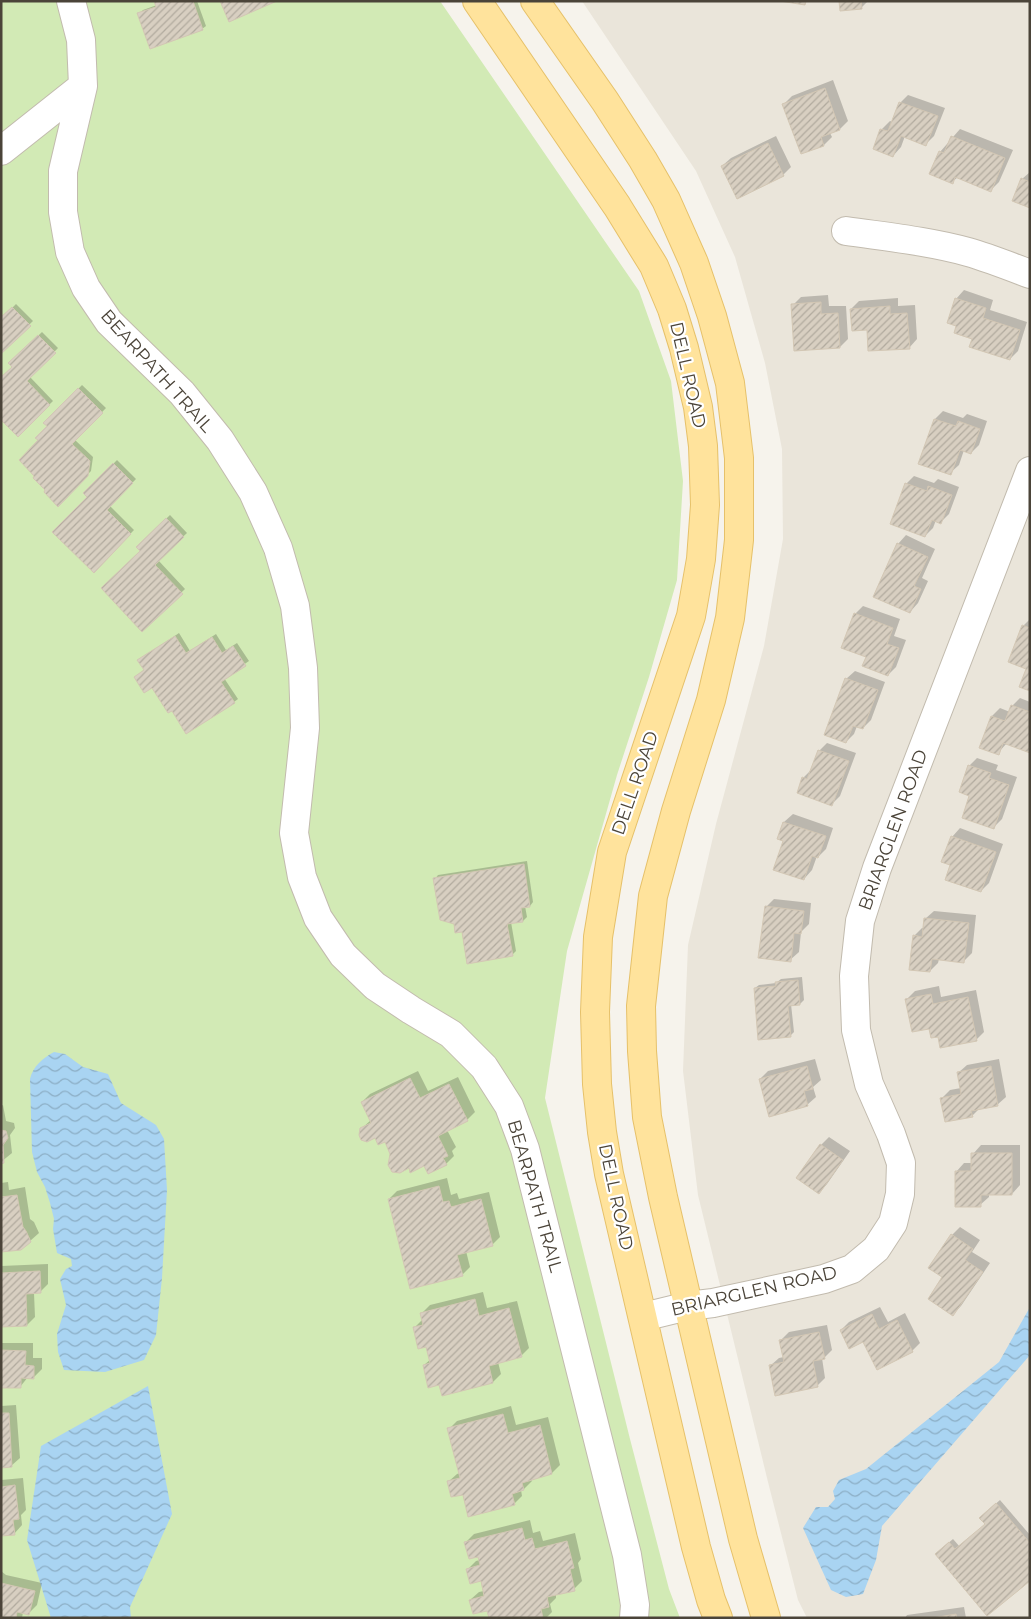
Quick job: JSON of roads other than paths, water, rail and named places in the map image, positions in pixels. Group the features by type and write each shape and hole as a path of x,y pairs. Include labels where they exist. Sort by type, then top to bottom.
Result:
{"main road":[{"name":"DELL ROAD","path":"477,1 617,206 654,266 672,309 684,348 698,407 703,446 705,505 702,559 691,616 612,852 598,937 595,1012 597,1084 609,1174 696,1547 718,1618"},
{"name":"DELL ROAD","path":"535,1 616,118 666,200 694,262 712,316 730,383 739,458 740,540 730,618 711,700 676,811 653,896 641,1006 642,1051 648,1117 663,1197 743,1539 766,1618"}],"street":[{"name":"BEARPATH TRAIL","path":"72,1 80,40 83,86 64,171 62,212 70,252 86,288 109,322 182,393 220,440 252,492 278,548 295,606 303,668 305,728 294,833 302,877 318,918 343,955 374,986 451,1034 484,1067 509,1106 525,1150 627,1555 634,1618"},
{"path":"1,151 83,86"},
{"path":"846,231 968,252 1030,274"},
{"name":"BRIARGLEN ROAD","path":"643,1317 688,1306 713,1303 824,1279 852,1268 876,1249 893,1223 900,1194 902,1164 869,1084 856,1030 854,976 860,921 876,868 1030,471"}],"water":[{"path":"54,1052 65,1054 83,1067 108,1074 121,1103 156,1125 164,1139 167,1190 162,1278 156,1335 144,1360 105,1372 64,1370 58,1352 57,1334 66,1305 60,1279 66,1269 72,1266 71,1259 57,1253 53,1229 54,1219 32,1152 30,1079 33,1070 39,1063"},
{"path":"1030,1307 1030,1355 882,1526 876,1560 863,1594 846,1597 831,1590 803,1528 816,1507 828,1507 835,1499 833,1491 839,1480 866,1469 999,1362"},
{"path":"148,1386 172,1514 130,1607 131,1618 51,1618 27,1540 41,1446"}]}
